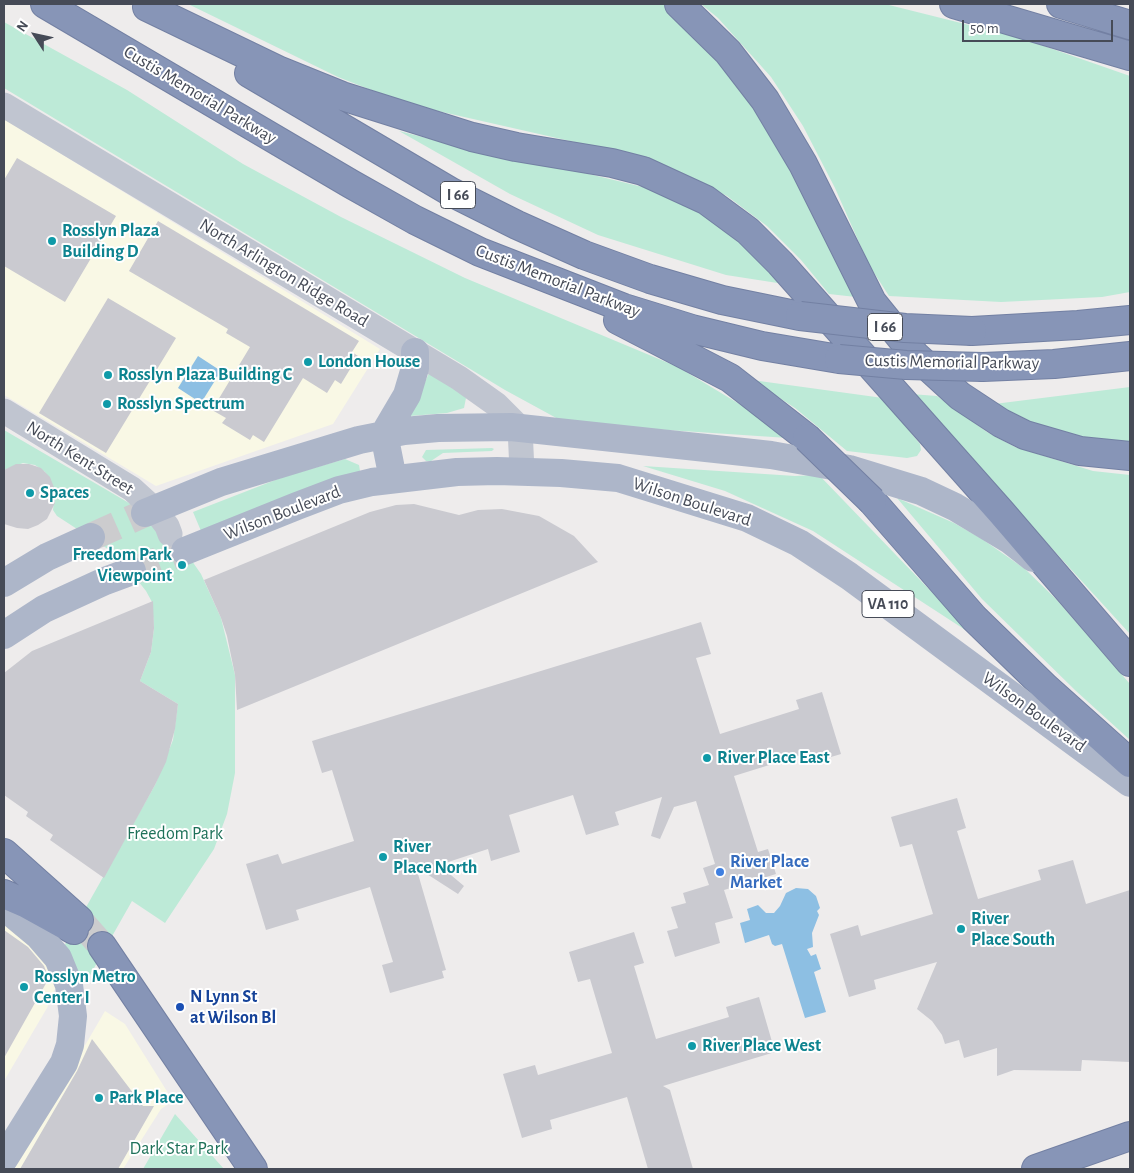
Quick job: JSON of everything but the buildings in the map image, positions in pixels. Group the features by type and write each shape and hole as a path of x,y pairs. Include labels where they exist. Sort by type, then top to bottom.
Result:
{"highway":[{"name":"Custis Memorial Parkway","path":"46,4 415,220 480,252 624,308 762,346 839,359 906,365 983,367 1054,364 1130,356"},
{"path":"679,4 728,52 765,100 803,164 872,302 915,355 960,396 1001,423 1025,435 1080,451 1130,456"},
{"path":"954,4 1130,56"},
{"path":"1061,4 1130,25"},
{"name":"Custis Memorial Parkway","path":"144,5 238,67 390,157 517,225 584,255 650,279 722,300 800,316 895,328 972,330 1078,325 1130,320"},
{"path":"144,5 280,71 342,96 472,137 516,148 612,163 643,171 706,200 748,231 780,263 1130,662"},
{"path":"480,252 730,378 807,438 872,501 974,618 1046,688 1130,763"},
{"path":"4,894 76,925 6,851"},
{"path":"102,946 253,1169"},
{"path":"1036,1169 1130,1136"}],"main road":[{"path":"393,479 384,434 407,395 415,368 415,352"},
{"path":"150,511 221,482 330,448 384,434 461,426 520,428 771,455 849,469 885,478 921,491 955,507 1010,540 1059,580"},
{"name":"Wilson Boulevard","path":"177,543 340,490 393,479 457,472 522,471 618,478 722,510 772,529 799,543 849,576 1130,782"},
{"path":"4,583 47,557 91,537"},
{"path":"4,635 44,609 105,581 132,571"},
{"path":"4,907 39,936 58,958 68,985 73,1016 70,1046 64,1063 4,1159"}],"street":[{"name":"North Arlington Ridge Road","path":"4,105 459,378 497,405 520,428"},
{"name":"North Kent Street","path":"4,411 114,477 167,526 177,543"},
{"path":"520,428 522,471"}],"shaded area":[{"path":"4,119 380,349 333,424 156,486 4,395"},
{"name":"Rosslyn Metro Center I","path":"4,919 15,927 59,979 47,1008 4,1081"},
{"name":"Park Place","path":"105,1011 125,1024 173,1101 161,1109 123,1169 13,1169"}],"green space":[{"path":"188,4 667,4 713,46 778,134 856,297 829,294 801,260 767,226 727,196 677,171 636,156 407,104 338,77"},
{"path":"701,4 885,4 1021,38 1130,76 1130,292 1102,297 1001,302 889,296 869,265 835,188 803,126 771,77 718,18"},
{"path":"4,22 127,90 243,164 341,217 465,278 678,367 741,405 788,438 592,425 560,420 505,390 4,88"},
{"path":"399,131 505,158 556,166 651,189 687,204 737,239 784,284 726,275 598,235 510,194"},
{"path":"429,373 466,398 464,408 447,413 410,416"},
{"path":"752,380 883,398 920,444 921,450 917,456 907,458 847,451 795,408"},
{"path":"1130,387 1130,443 1100,442 1068,435 1033,423 994,404"},
{"path":"911,394 937,396 987,432 1015,447 1093,471 1130,475 1130,634"},
{"name":"Freedom Park","path":"4,430 141,510 185,551 201,574 221,618 235,675 235,773 227,814 214,849 165,923 132,901 85,984 54,964 155,785 173,740 178,704 140,681 151,652 154,628 152,602 146,591 123,562 111,551 57,516 53,510 55,490 45,472 35,465 23,463 4,470"},
{"path":"494,449 492,451 443,453 431,461 426,461 422,457 426,450"},
{"path":"345,459 359,465 360,471 357,474 201,531 193,512 283,477"},
{"path":"643,466 795,476 819,475 973,635 813,531 725,491"},
{"path":"897,498 954,523 982,539 1025,569 1056,599 1130,684 1130,740 1076,691 982,599"},
{"name":"Dark Star Park","path":"175,1114 224,1169 143,1169"}],"water":[{"path":"198,356 221,371 201,403 178,388"},
{"path":"796,888 808,889 816,896 820,908 817,911 819,915 812,933 813,947 807,949 811,956 816,954 821,969 814,972 826,1012 805,1018 782,944 775,946 772,944 769,935 745,943 740,923 750,920 747,909 758,905 766,913 774,913 780,906 786,893"}],"tunnel":[{"path":"91,537 145,513"},
{"path":"132,571 185,551"},
{"path":"79,920 102,946"}],"place":[{"name":"Rosslyn Plaza Building D","path":"52,241"},
{"name":"London House","path":"308,362"},
{"name":"Rosslyn Plaza Building C","path":"108,375"},
{"name":"Rosslyn Spectrum","path":"107,404"},
{"name":"Spaces","path":"30,493"},
{"name":"Freedom Park Viewpoint","path":"182,565"},
{"name":"River Place East","path":"707,758"},
{"name":"River Place North","path":"383,857"},
{"name":"River Place Market","path":"720,872"},
{"name":"River Place South","path":"961,929"},
{"name":"Rosslyn Metro Center I","path":"24,987"},
{"name":"N Lynn St at Wilson Bl","path":"180,1007"},
{"name":"River Place West","path":"692,1046"},
{"name":"Park Place","path":"99,1098"}]}
